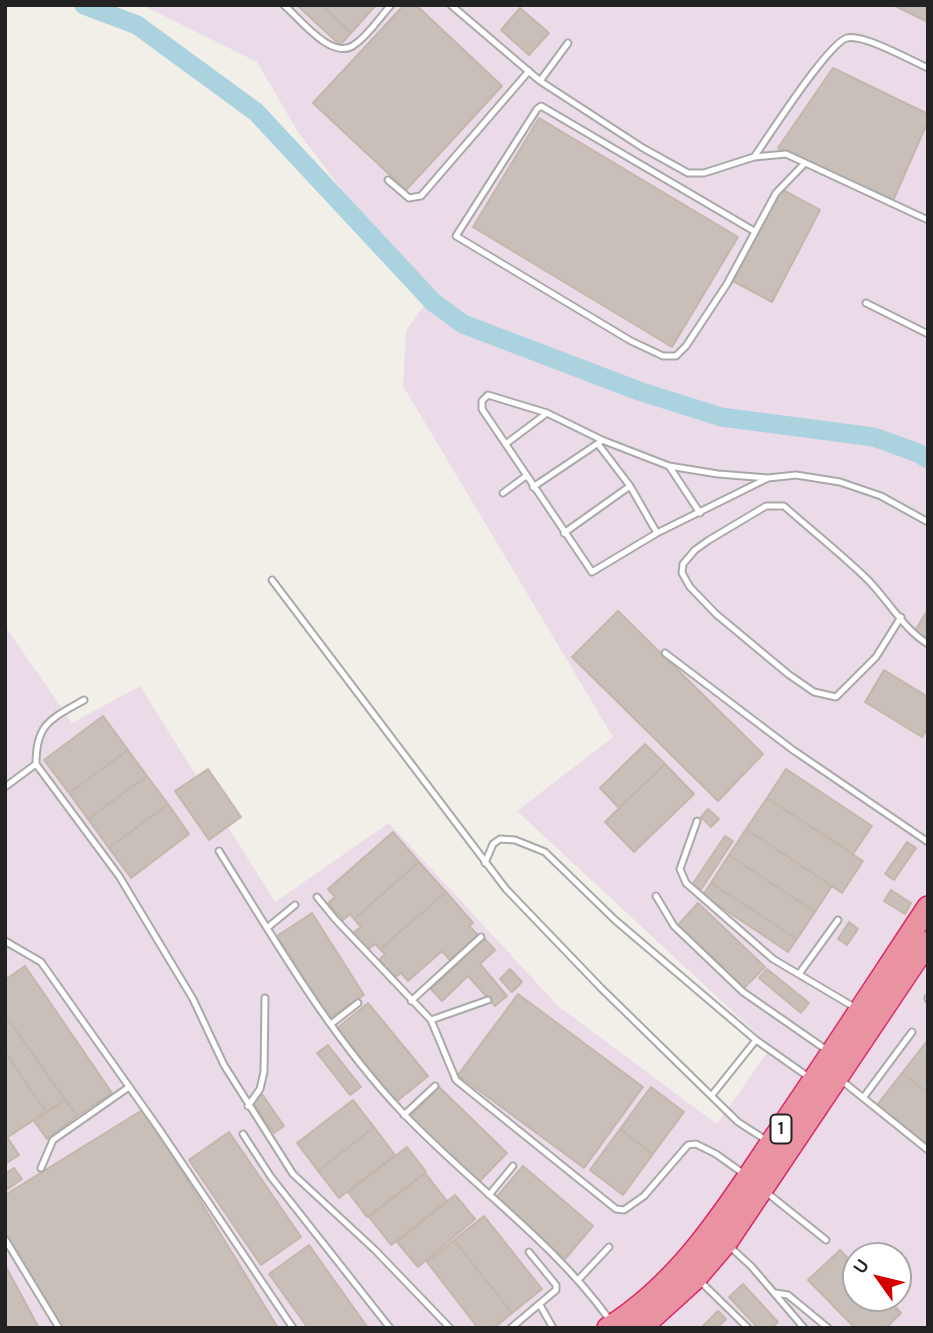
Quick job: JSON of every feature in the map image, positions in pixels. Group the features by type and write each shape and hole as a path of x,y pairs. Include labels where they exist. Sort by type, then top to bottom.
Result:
{"highway":[{"name":"1","path":"641,1328 696,1278 726,1243 756,1184 771,1143 928,907"},
{"name":"1","path":"610,1326 658,1289 756,1184 838,1078 928,942"}],"lane":[{"path":"284,5 323,41 338,50 356,45 391,5"},
{"path":"454,6 540,81 643,148 688,173 704,173 754,157 786,154 928,220"},
{"path":"754,157 822,60 836,44 846,38 866,41 928,68"},
{"path":"540,81 568,43"},
{"path":"388,180 409,198 421,196 529,71"},
{"path":"754,231 541,106 456,236 631,341 667,357 679,354 708,314 776,193 804,163"},
{"path":"866,303 928,334"},
{"path":"768,478 657,533 592,572 482,409 482,401 488,395 547,412 600,442 669,466 768,478 796,475 840,482 881,496 928,522"},
{"path":"507,443 547,412"},
{"path":"600,442 657,533"},
{"path":"533,487 600,442"},
{"path":"669,466 700,513"},
{"path":"503,493 526,476"},
{"path":"564,533 630,486"},
{"path":"901,617 876,657 836,697 814,692 788,674 716,614 690,587 682,573 684,564 695,550 709,540 766,506 784,506 867,578 901,617 917,637 928,644"},
{"path":"272,580 506,889 601,988 738,1122 771,1143"},
{"path":"665,653 793,750 928,842"},
{"path":"84,701 46,724 36,742 37,764 120,876 193,999 224,1065 293,1174 375,1250 450,1328"},
{"path":"5,787 37,764"},
{"path":"697,821 680,869 686,883 773,959 860,1011"},
{"path":"485,863 493,844 500,839 515,840 545,852 614,920 756,1040 814,1080"},
{"path":"219,851 331,1024 404,1115 578,1280 610,1326"},
{"path":"656,896 674,926 743,992 832,1054"},
{"path":"317,897 431,1020 456,1080 616,1209 624,1210 644,1196 688,1146 695,1144 716,1154 826,1240"},
{"path":"267,928 295,905"},
{"path":"799,975 838,919"},
{"path":"411,1001 481,937"},
{"path":"5,941 41,962 292,1328"},
{"path":"248,1106 260,1089 264,1072 265,998"},
{"path":"431,1020 488,1000"},
{"path":"331,1024 358,1003"},
{"path":"863,1098 912,1032"},
{"path":"712,1096 756,1040"},
{"path":"838,1078 928,1150"},
{"path":"404,1115 436,1086"},
{"path":"41,1168 53,1140 129,1087"},
{"path":"243,1134 271,1177 390,1328"},
{"path":"489,1195 513,1166"},
{"path":"5,1239 59,1328"},
{"path":"726,1243 751,1266 804,1328"},
{"path":"578,1280 610,1247"},
{"path":"511,1328 556,1290 556,1285 529,1252"},
{"path":"696,1278 748,1328"},
{"path":"775,1293 788,1296 828,1328"},
{"path":"540,1305 553,1328"}],"shaded area":[{"path":"142,5 928,5 928,1328 5,1328 5,626 72,723 140,686 275,902 389,823 558,1006 717,1124 771,1047 517,811 613,737 403,386 406,331 427,301 298,132 257,62"}],"building":[{"path":"297,5 322,5 351,33 340,45"},
{"path":"322,5 376,5 351,33"},
{"path":"404,5 416,5 502,86 406,190 313,103"},
{"path":"893,5 928,5 928,22"},
{"path":"520,8 549,33 529,55 501,30"},
{"path":"833,68 928,114 928,121 892,203 778,148"},
{"path":"539,118 738,237 672,347 473,227"},
{"path":"781,189 820,210 772,302 733,281"},
{"path":"928,609 928,639 915,631"},
{"path":"618,611 763,754 718,801 572,657"},
{"path":"884,670 928,697 928,728 922,737 865,702"},
{"path":"103,716 128,750 69,793 44,760"},
{"path":"645,744 665,764 619,808 600,788"},
{"path":"128,750 147,776 88,819 69,793"},
{"path":"665,764 694,794 634,852 605,822"},
{"path":"208,769 241,817 209,840 175,791"},
{"path":"786,769 872,826 853,854 767,798"},
{"path":"147,776 168,804 109,848 88,819"},
{"path":"767,798 863,861 842,893 746,829"},
{"path":"168,804 189,834 131,878 109,848"},
{"path":"708,809 719,819 711,827 701,817"},
{"path":"746,829 832,886 815,912 729,855"},
{"path":"393,832 419,862 354,919 350,914 343,920 328,903 335,897 328,889"},
{"path":"725,836 733,841 700,891 692,885"},
{"path":"907,842 916,848 894,880 885,874"},
{"path":"729,855 815,912 797,939 711,883"},
{"path":"419,862 446,892 380,949 375,944 367,950 353,933 361,927 354,919"},
{"path":"711,883 797,939 788,952 703,895"},
{"path":"891,890 911,903 905,914 884,901"},
{"path":"446,892 473,923 469,926 478,935 450,960 442,951 408,981 401,973 394,978 378,961 385,954 380,949"},
{"path":"698,903 765,967 744,988 678,925"},
{"path":"312,913 364,995 329,1018 277,936"},
{"path":"849,922 858,929 847,945 838,939"},
{"path":"484,938 495,950 480,964 507,996 495,1006 468,976 442,1001 431,989"},
{"path":"25,966 112,1093 77,1116 5,1015 5,980"},
{"path":"510,969 522,982 512,992 500,979"},
{"path":"767,969 809,1003 801,1013 759,978"},
{"path":"518,994 643,1087 584,1168 458,1075"},
{"path":"368,1003 428,1076 396,1102 336,1029"},
{"path":"5,1015 65,1100 46,1112 5,1052"},
{"path":"928,1041 928,1093 902,1073"},
{"path":"328,1045 361,1087 350,1095 317,1053"},
{"path":"5,1052 46,1112 8,1137 5,1133"},
{"path":"902,1073 928,1093 928,1145 877,1105"},
{"path":"439,1087 507,1153 478,1183 410,1117"},
{"path":"651,1087 684,1112 653,1154 620,1129"},
{"path":"262,1094 284,1126 274,1133 251,1101"},
{"path":"65,1100 77,1116 47,1139 34,1121"},
{"path":"353,1100 374,1127 318,1171 297,1143"},
{"path":"144,1109 278,1328 61,1328 5,1238 5,1195"},
{"path":"374,1127 395,1155 339,1198 318,1171"},
{"path":"620,1129 653,1154 623,1195 590,1170"},
{"path":"229,1132 301,1237 261,1265 189,1160"},
{"path":"5,1134 19,1155 5,1164"},
{"path":"407,1147 426,1172 367,1217 348,1192"},
{"path":"523,1166 593,1226 565,1259 495,1199"},
{"path":"14,1168 22,1179 5,1191 5,1174"},
{"path":"425,1173 447,1201 391,1245 369,1217"},
{"path":"455,1195 475,1219 418,1267 397,1242"},
{"path":"484,1216 542,1289 512,1313 454,1240"},
{"path":"454,1240 512,1313 494,1328 478,1328 427,1262"},
{"path":"309,1245 368,1328 308,1328 269,1274"},
{"path":"840,1250 842,1312 901,1313 886,1328 855,1328 808,1280"},
{"path":"5,1265 39,1328 5,1328"},
{"path":"743,1284 778,1322 771,1328 758,1328 729,1297"},
{"path":"718,1311 726,1319 717,1328 701,1328"}],"waterway":[{"path":"84,5 137,25 256,112 433,302 463,324 639,391 721,417 874,437 928,459"}]}
